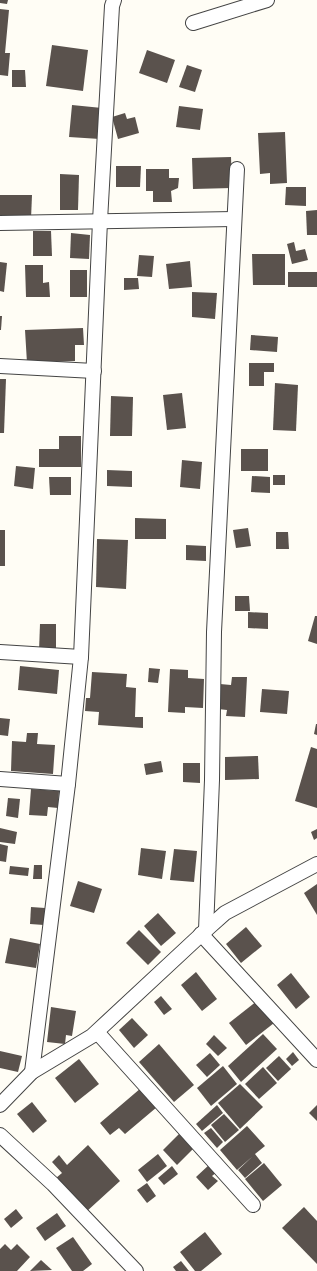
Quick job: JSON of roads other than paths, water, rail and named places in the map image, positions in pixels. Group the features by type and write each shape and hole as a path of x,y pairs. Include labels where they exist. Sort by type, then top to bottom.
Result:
{"street":[{"path":"32,1072 68,784 81,657 100,220 112,6 114,0"},
{"path":"193,23 267,0"},
{"path":"236,169 215,617 212,780 203,932 317,1060"},
{"path":"0,223 100,220 234,219"},
{"path":"0,366 94,371"},
{"path":"0,652 81,657"},
{"path":"0,779 68,784"},
{"path":"0,1105 32,1072 97,1032 203,932 226,913 317,864"},
{"path":"97,1032 253,1205"},
{"path":"0,1135 53,1184 136,1271"}]}
